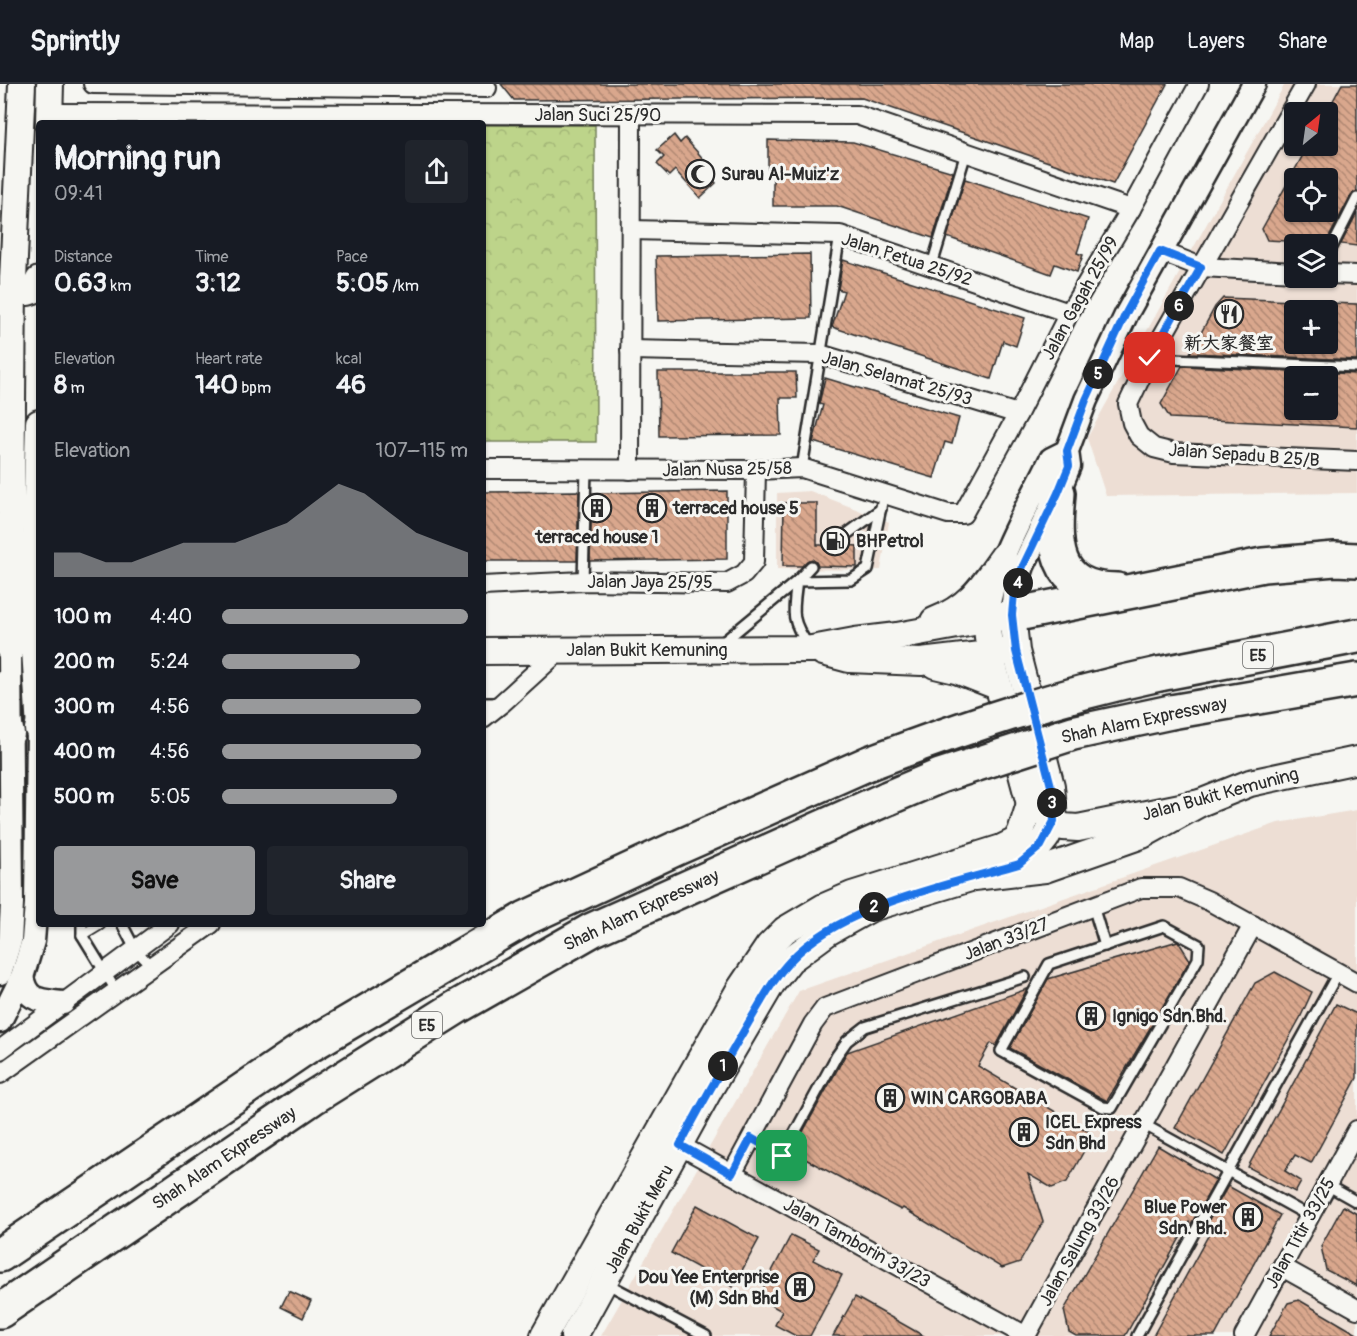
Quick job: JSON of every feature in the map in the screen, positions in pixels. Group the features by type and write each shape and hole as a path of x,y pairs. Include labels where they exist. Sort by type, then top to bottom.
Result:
{"highway":[{"path":"1058,493 1055,530 1058,555 1066,571 1081,584 1098,590 1131,590"},
{"path":"999,617 1263,565 1335,559 1357,560"},
{"name":"E5","path":"0,1256 304,1048 526,918 676,848 869,763 1043,702 1159,674 1357,636"},
{"name":"Shah Alam Expressway","path":"0,1311 312,1098 457,1007 591,930 940,776 1073,733 1171,711 1357,680"}],"main road":[{"path":"21,638 12,555 13,280 22,84"},
{"path":"50,84 50,118"},
{"path":"13,280 18,289 28,292 34,290 36,286"},
{"path":"21,638 36,552"},
{"path":"0,584 12,555"},
{"path":"897,636 949,615 962,606 979,592 1003,557"},
{"path":"974,877 1019,864 1027,859 1041,846 1054,821 1051,786 1016,651 999,617"},
{"path":"999,617 990,654 1030,804"},
{"name":"Jalan Bukit Kemuning","path":"486,651 812,650 999,617"},
{"name":"Jalan Bukit Kemuning","path":"812,650 849,659 921,662 1016,651"},
{"path":"921,662 956,670 997,686"},
{"path":"0,685 11,734"},
{"name":"Jalan Bukit Kemuning","path":"1030,804 1063,826 1078,828 1200,803 1250,783 1357,760"},
{"name":"Jalan Bukit Meru","path":"669,1139 720,1071 772,984 790,960 828,932 872,908 974,877 1045,869 1142,835 1200,803"},
{"name":"Jalan Bukit Meru","path":"544,1336 592,1276 669,1139 740,989 769,946 785,930 824,907 852,895 1002,848 1016,841 1022,832 1030,804"},
{"name":"Jalan Bukit Meru","path":"574,1336 592,1276"}],"street":[{"path":"93,113 93,84 487,86 487,114"},
{"name":"Jalan Gagah 25/99","path":"963,514 1018,414 1069,313 1131,209 1199,84"},
{"path":"999,617 1014,593 1023,566 1058,493 1069,466 1067,451 1086,400 1122,322 1254,84"},
{"name":"Jalan Sepadu B 25/B","path":"1306,84 1150,358 1128,404 1132,423 1139,436 1154,448 1174,453 1357,461"},
{"name":"Jalan Suci 25/90","path":"50,118 93,113 325,118 487,114 857,115 1131,209"},
{"path":"630,470 631,115"},
{"name":"Jalan Petua 25/92","path":"631,230 840,236 932,265 1069,313"},
{"path":"1160,251 1201,267 1284,271"},
{"path":"1338,274 1357,274"},
{"name":"Jalan Selamat 25/93","path":"630,350 820,354 1018,414"},
{"path":"999,617 989,595 1003,557 1051,459 1067,451"},
{"name":"Jalan Nusa 25/58","path":"486,469 756,470 802,468 882,501 948,514 963,514"},
{"name":"Jalan Jaya 25/95","path":"486,586 583,581 727,583 744,574 754,562 756,470"},
{"path":"21,638 36,717"},
{"path":"0,1021 11,975 6,790 21,638"},
{"path":"486,716 559,651"},
{"name":"Jalan 33/27","path":"732,1174 813,1024 825,1008 1141,888 1179,888 1209,901 1357,983"},
{"path":"11,975 33,941 36,904"},
{"name":"Jalan Salung 33/26","path":"1026,1336 1253,926"},
{"path":"0,1050 166,927"},
{"path":"0,1074 207,927"},
{"path":"11,975 31,997 63,1003"},
{"name":"Jalan Titir 33/25","path":"1244,1336 1357,1130"},
{"name":"Jalan Tamborin 33/23","path":"669,1139 1026,1336"},
{"path":"1282,1267 1357,1309"}],"lane":[{"path":"932,265 966,153"},
{"path":"1338,235 1357,198"},
{"path":"802,468 840,236"},
{"path":"1150,358 1357,367"},
{"path":"583,581 586,470"},
{"path":"832,545 882,501"},
{"path":"797,581 851,580 868,569 882,501"},
{"path":"714,650 812,566"},
{"path":"797,581 794,608 797,629 812,650"},
{"path":"486,703 502,703"},
{"path":"1093,906 1106,946"},
{"path":"1164,926 1199,945 1198,958 1112,1107 1103,1107 1001,1051 1049,964 1106,946 1164,926"},
{"path":"82,927 82,934 117,992"},
{"path":"82,934 95,927"},
{"path":"124,927 135,949 152,967"},
{"path":"1137,1336 1338,973"},
{"path":"751,1138 782,1156 837,1055 847,1041 865,1028 1025,977"},
{"path":"1143,1124 1309,1216"},
{"path":"1327,1185 1357,1202"},
{"path":"592,1276 706,1336"}],"shaded area":[{"path":"1285,84 1357,84 1357,493 1106,496 1087,438"},
{"path":"810,491 889,522 881,570 777,569 777,493"},
{"path":"1357,810 1357,1336 601,1336 799,991 1278,823"}],"green space":[{"path":"486,125 595,125 596,442 486,442"}],"building":[{"path":"501,84 1167,84 1113,184 862,98 514,100"},
{"path":"1342,84 1357,84 1357,191 1351,195 1338,220 1338,168 1296,168 1302,156 1338,156 1338,102 1332,102"},
{"path":"674,135 680,143 685,138 713,170 708,174 716,183 700,198 675,170 669,176 657,164 664,157 657,150"},
{"path":"768,140 853,142 953,172 933,238 837,206 773,206 773,170 768,170"},
{"path":"965,179 1088,219 1077,253 1083,255 1077,272 1055,264 1051,274 947,237"},
{"path":"1284,189 1284,222 1337,222 1331,234 1284,234 1284,241 1267,240 1262,229"},
{"path":"1357,213 1357,246 1341,244"},
{"path":"810,254 811,318 658,321 656,256"},
{"path":"843,260 1025,318 1016,346 1003,341 991,379 832,327 844,291 838,289"},
{"path":"1223,298 1284,301 1284,354 1338,354 1338,303 1357,304 1357,360 1190,353 1215,307"},
{"path":"1182,366 1284,371 1284,420 1338,420 1338,373 1357,374 1357,427 1170,418 1161,404"},
{"path":"658,372 796,372 797,398 780,398 781,435 659,436"},
{"path":"825,378 959,418 952,444 945,442 934,478 813,442 823,405 819,404"},
{"path":"577,491 579,493 577,561 486,561 486,492"},
{"path":"727,491 727,559 590,561 592,493"},
{"path":"784,503 817,503 817,545 825,545 832,552 843,545 857,546 857,567 818,566 812,559 802,566 783,566"},
{"name":"Ignigo Sdn.Bhd.","path":"1178,941 1190,960 1107,1101 1010,1048 1048,979"},
{"path":"1275,972 1312,992 1224,1155 1175,1128 1255,983"},
{"path":"1027,989 996,1046 991,1043 978,1066 1088,1131 1091,1138 1067,1182 1052,1188 1028,1174 1043,1222 1020,1262 1002,1268 903,1208 901,1210 794,1153 793,1150 847,1052"},
{"path":"1336,1004 1357,1014 1357,1078 1311,1163 1295,1155 1285,1171 1301,1181 1295,1192 1248,1167"},
{"path":"1158,1146 1216,1180 1191,1224 1189,1222 1125,1336 1076,1336 1069,1332 1064,1310"},
{"path":"1228,1186 1280,1215 1215,1336 1153,1336 1209,1234 1203,1230"},
{"path":"697,1205 759,1239 733,1287 671,1253"},
{"path":"1343,1206 1357,1214 1357,1286 1326,1270 1321,1246"},
{"name":"Dou Yee Enterprise (M) Sdn Bhd","path":"791,1235 819,1249 813,1260 842,1275 810,1336 796,1336 775,1325 782,1311 758,1298"},
{"path":"289,1291 311,1301 303,1318 281,1307"},
{"path":"855,1297 924,1336 833,1336"},
{"path":"1299,1300 1357,1336 1269,1336 1288,1303"}],"place":[{"name":"Surau Al-Muiz'z","path":"700,174"},
{"name":"新大家餐室","path":"1229,314"},
{"name":"terraced house 1","path":"597,508"},
{"name":"terraced house 5","path":"652,508"},
{"name":"BHPetrol","path":"835,541"},
{"name":"Ignigo Sdn.Bhd.","path":"1091,1016"},
{"name":"WIN CARGOBABA","path":"890,1098"},
{"name":"ICEL Express Sdn Bhd","path":"1024,1132"},
{"name":"Blue Power Sdn. Bhd.","path":"1248,1217"},
{"name":"Dou Yee Enterprise (M) Sdn Bhd","path":"800,1287"}],"route":[{"path":"782,1156 751,1138 732,1174 680,1145 709,1090 772,984 790,960 828,932 872,908 1019,864 1041,846 1051,830 1054,821 1051,786 1016,651 1012,615 1014,593 1023,566 1069,466 1067,451 1086,400 1126,313 1160,251 1201,267 1150,358"}]}
